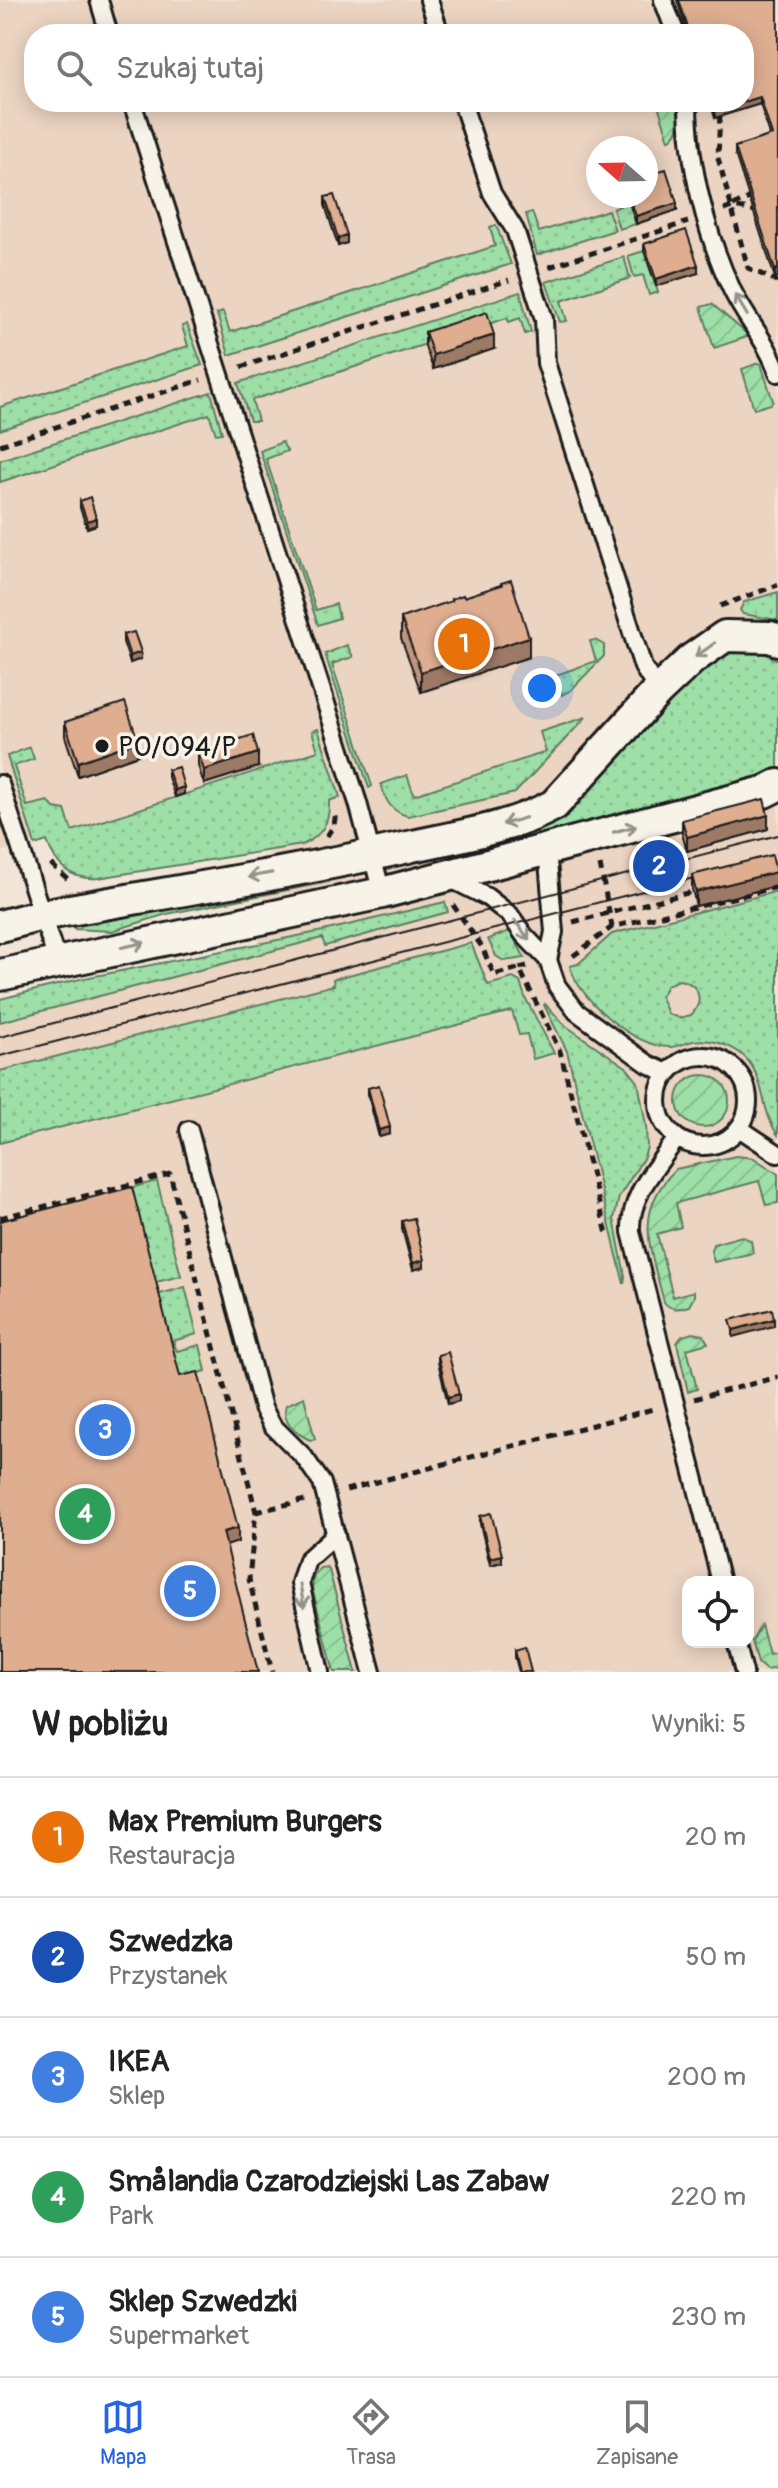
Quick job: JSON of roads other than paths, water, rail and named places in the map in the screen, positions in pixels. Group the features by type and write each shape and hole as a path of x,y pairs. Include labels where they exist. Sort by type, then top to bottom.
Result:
{"street":[{"path":"0,926 42,915 373,855 536,815 554,805 658,691 692,659 725,636 778,640"},
{"path":"0,975 382,893 764,792 778,785"}],"lane":[{"path":"99,0 106,24"},
{"path":"429,0 437,24"},
{"path":"663,0 672,24"},
{"path":"135,112 349,772 382,893"},
{"path":"465,112 492,193 515,230 544,319 546,363 643,667 658,691"},
{"path":"689,112 693,170 706,216 734,294 773,358 778,373"},
{"path":"0,784 57,961"},
{"path":"548,960 554,932 549,849"},
{"path":"445,876 487,897 510,915 548,960 557,986 577,1012 648,1064 667,1073"},
{"path":"707,1056 728,1064 743,1081 747,1092 746,1114 739,1128 726,1141 715,1145 692,1146 677,1138 665,1127 657,1105 667,1073 685,1060 696,1057 707,1056"},
{"path":"739,1128 778,1154"},
{"path":"189,1130 264,1412 272,1425 314,1470 326,1495 372,1672"},
{"path":"677,1138 634,1203 632,1241 719,1576"},
{"path":"320,1672 300,1583 307,1560 336,1534"},
{"path":"738,1648 744,1672"}],"tram line":[{"path":"0,1037 778,835"},
{"path":"0,1056 713,873"}],"place":[{"name":"Max Premium Burgers","path":"464,644"},
{"name":"PO/094/P","path":"102,746"},
{"name":"Szwedzka","path":"659,866"},
{"name":"IKEA","path":"105,1430"},
{"name":"Smålandia Czarodziejski Las Zabaw","path":"85,1514"},
{"name":"Sklep Szwedzki","path":"190,1591"}]}
